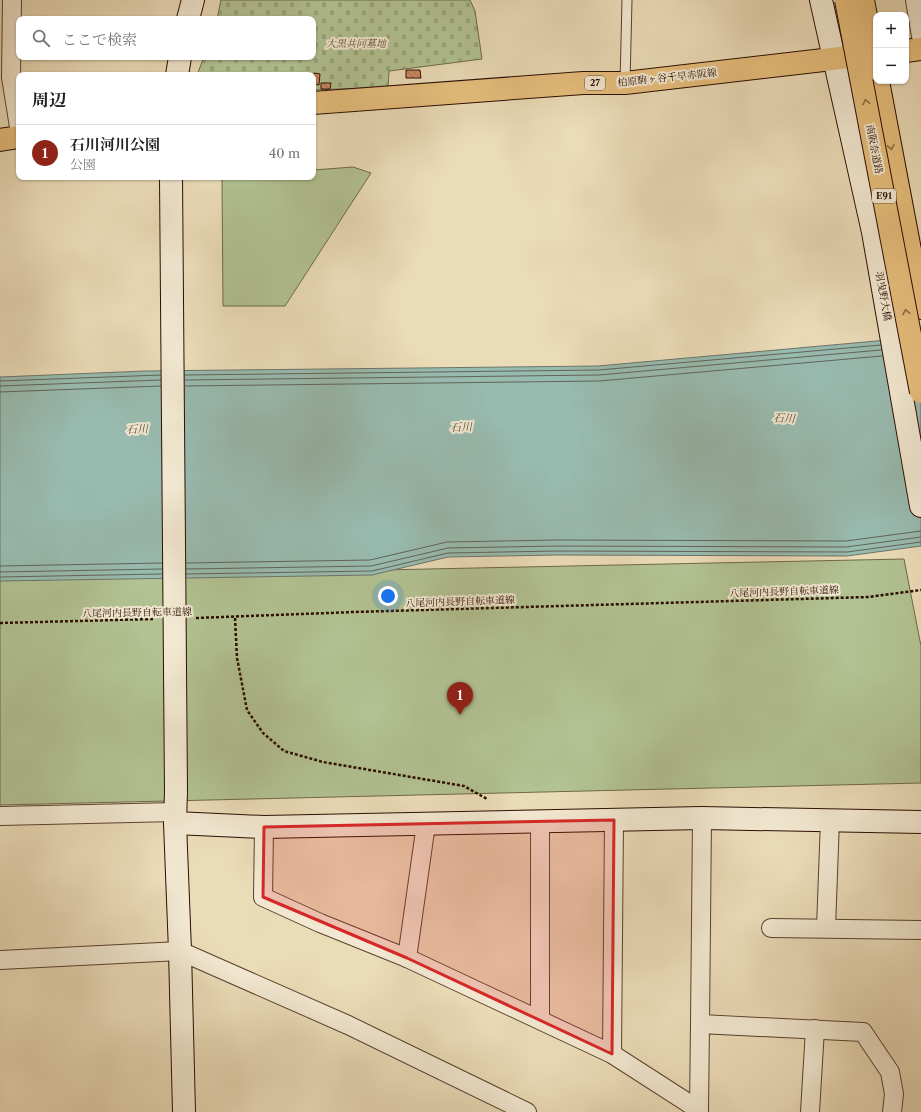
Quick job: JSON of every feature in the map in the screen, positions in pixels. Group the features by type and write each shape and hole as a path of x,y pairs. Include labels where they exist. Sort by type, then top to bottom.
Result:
{"main road":[{"name":"南阪奈道路","path":"846,0 921,392"},
{"path":"863,0 873,53"},
{"path":"909,51 921,49"},
{"name":"柏原駒ヶ谷千早赤阪線","path":"316,103 583,83 625,82 873,54"},
{"name":"南阪奈道路","path":"879,84 921,308"},
{"path":"0,140 16,137"}],"street":[{"path":"12,0 6,78 16,116"},
{"path":"189,16 193,0"},
{"name":"羽曳野大橋","path":"821,0 873,232 921,506"},
{"path":"915,0 921,36"},
{"path":"178,72 180,60"},
{"path":"171,180 176,809 184,1112"},
{"path":"0,816 176,809 264,827 702,818 921,822"},
{"path":"700,1111 702,818"},
{"path":"612,1054 614,820"},
{"path":"826,928 830,820"},
{"path":"540,822 540,1020"},
{"path":"407,958 426,824"},
{"path":"264,827 263,897 320,923 407,958 612,1054 700,1111"},
{"path":"771,928 921,930"},
{"path":"0,960 180,951 348,1026 518,1110"},
{"path":"700,1024 863,1032 890,1072 894,1094 892,1112"},
{"path":"810,1112 815,1030"}],"lane":[{"path":"625,82 628,0"}],"path":[{"name":"八尾河内長野自転車道線","path":"196,618 235,618 362,612 868,597 921,590"},
{"path":"235,618 237,658 247,710 263,733 284,751 323,762 464,786 487,798 490,823"},
{"name":"八尾河内長野自転車道線","path":"0,623 157,619"}],"highlighted area":[{"path":"614,820 612,1054 407,958 263,897 264,827"}],"green space":[{"name":"大黒共同墓地","path":"221,0 470,0 475,11 482,59 389,71 388,87 316,90 316,72 198,72 203,60 316,60 316,16 218,16"},
{"path":"353,167 371,173 285,306 223,306 222,180 316,180 316,170"},
{"path":"904,559 921,646 921,783 0,805 0,578"}],"water":[{"name":"石川","path":"921,337 921,546 847,556 557,555 448,557 372,575 0,581 0,377 145,371 598,366"}],"building":[{"path":"406,70 420,70 421,78 406,78"},
{"path":"316,73 320,74 319,85 316,84"},
{"path":"321,83 331,83 330,89 321,89"}],"place":[{"name":"石川河川公園","path":"460,715"}]}
